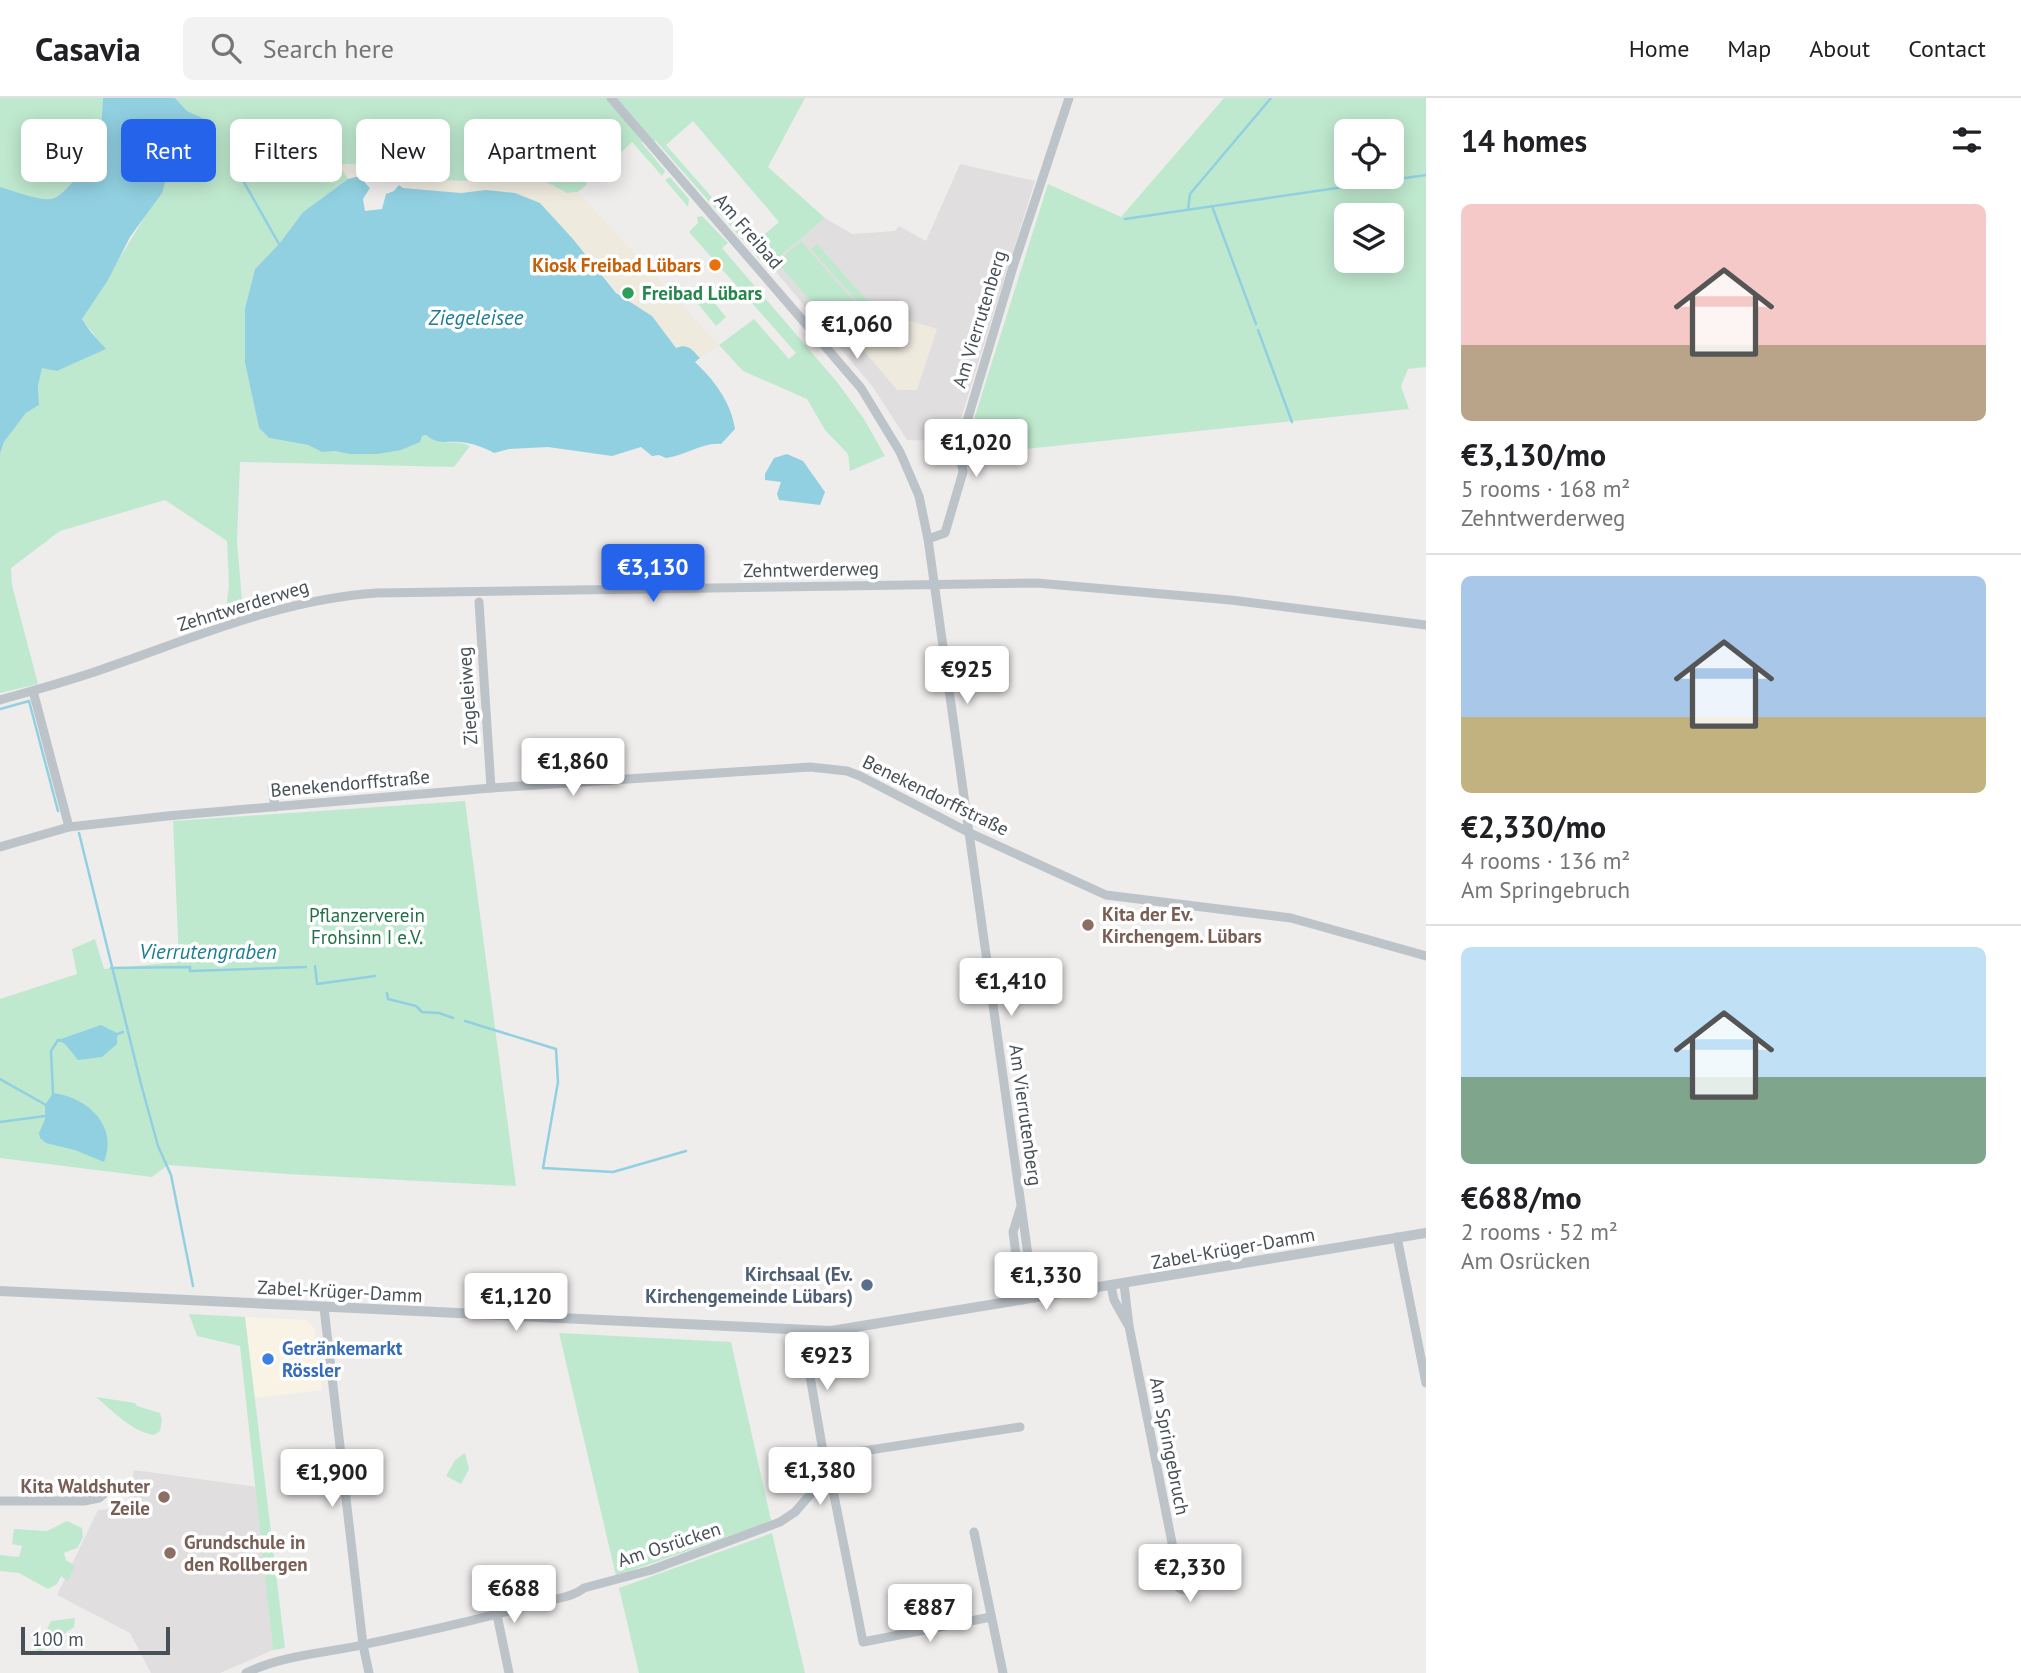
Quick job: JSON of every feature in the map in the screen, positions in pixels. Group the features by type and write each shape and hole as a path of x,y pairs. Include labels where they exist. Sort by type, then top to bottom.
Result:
{"street":[{"name":"Am Freibad","path":"611,98 861,388 900,452 919,496 928,539"},
{"name":"Am Vierrutenberg","path":"1028,1299 1013,1232 1021,1207 928,539 945,533 963,471 959,448 1013,267 1069,98"},
{"name":"Zehntwerderweg","path":"0,699 33,691 270,611 325,598 431,590 705,589 1037,583 1231,600 1426,625"},
{"name":"Ziegeleiweg","path":"479,602 491,788"},
{"path":"33,691 69,827"},
{"name":"Benekendorffstraße","path":"0,846 69,827 491,788 810,766 847,771 860,776 970,833 1106,895 1291,918 1426,956"},
{"path":"272,786 275,807"},
{"name":"Zabel-Krüger-Damm","path":"0,1291 831,1331 1426,1233"},
{"path":"1397,1237 1426,1383"},
{"name":"Am Springebruch","path":"1124,1284 1129,1326 1178,1573"},
{"name":"Am Springebruch","path":"1111,1286 1114,1300 1129,1326"},
{"path":"324,1308 363,1645 369,1673"},
{"name":"Am Osrücken","path":"246,1673 280,1660 363,1645 576,1594 584,1588 651,1570 780,1522 807,1501 823,1470 824,1457 802,1330"},
{"path":"824,1457 1020,1427"},
{"path":"823,1470 831,1480 863,1642 991,1617"},
{"path":"0,1501 84,1501 99,1498 112,1487"},
{"path":"974,1532 1003,1673"},
{"path":"497,1615 509,1673"}],"shaded area":[{"path":"960,164 1035,181 954,441 907,440 873,387 770,265 825,218 852,234 895,231 899,226 926,241"},
{"path":"245,1317 306,1320 314,1328 322,1390 255,1398"},
{"name":"Grundschule in den Rollbergen","path":"134,1470 257,1487 273,1650 220,1673 151,1673 130,1633 57,1595 98,1510 127,1507"}],"green space":[{"path":"0,98 103,98 102,119 21,119 21,182 72,182 67,188 48,199 35,198 0,187"},
{"path":"175,98 805,98 768,167 825,218 770,265 763,263 656,141 641,142 665,171 662,176 632,142 621,152 621,119 464,119 464,181 450,181 450,119 356,119 356,164 342,165 342,119 230,119 230,182 342,182 342,168 348,179 303,212 279,244 255,269 245,308 245,363 259,428 269,438 308,445 322,452 349,454 427,435 438,441 470,446 454,467 240,462 237,541 243,612 225,618 229,585 227,541 165,500 60,531 11,568 12,585 38,684 0,693 0,454 4,442 26,413 39,405 38,386 42,367 57,371 105,349 82,319 166,182 216,182 216,119 205,119 187,111","holes":["693,121 779,222 753,244 666,145"]},
{"path":"1224,98 1426,98 1426,367 1408,369 1401,386 1409,409 978,454 965,448 1048,184 1121,217"},
{"path":"670,177 689,199 688,207 665,180"},
{"path":"546,182 587,184 578,192 567,193"},
{"path":"702,216 728,243 722,248 837,382 864,419 885,456 850,471 848,454 825,430 807,399 743,371 719,345 754,319 789,359 796,353 689,232 698,223 697,217"},
{"path":"801,241 871,321 846,343 777,262"},
{"path":"817,244 879,314 873,319 811,249"},
{"path":"708,295 726,317 716,326 698,304"},
{"name":"Pflanzerverein Frohsinn I e.V.","path":"465,801 516,1186 168,1165 152,1177 0,1158 0,999 77,974 72,949 95,939 104,969 179,962 173,821"},
{"path":"189,1314 245,1317 285,1648 273,1650 240,1346 197,1336"},
{"path":"559,1333 731,1342 771,1520 616,1576"},
{"path":"96,1397 135,1403 160,1413 160,1431 154,1435 138,1430"},
{"path":"465,1453 469,1469 461,1484 446,1476 455,1460"},
{"path":"67,1521 82,1528 83,1538 77,1548 64,1553 66,1560 75,1566 68,1581 61,1576 57,1584 48,1589 19,1573 0,1571 0,1555 19,1557 22,1546 12,1544 14,1529 47,1531"},
{"path":"772,1533 805,1673 639,1673 619,1588"},
{"path":"75,1618 74,1627 47,1641 42,1652 36,1652 51,1621"}],"sand":[{"path":"356,164 356,173 350,173 348,179 342,165"},
{"path":"401,182 546,182 567,193 578,192 719,345 700,358 687,347 676,348 617,293 540,203 486,190 462,193 403,188"},
{"path":"895,316 937,329 917,390 897,390 860,346"}],"water":[{"path":"103,98 175,98 187,111 205,119 121,119 121,182 165,182 162,193 130,237 108,280 82,319 106,349 57,371 42,368 38,386 39,405 26,413 4,442 0,454 0,187 27,196 49,199 60,194 72,182 107,182 107,119 102,119"},
{"name":"Ziegeleisee","path":"356,177 356,182 365,182 370,188 363,199 365,211 382,209 386,194 399,185 403,188 461,193 486,190 515,193 540,203 616,293 652,316 676,348 687,347 700,358 695,362 721,392 735,429 721,444 707,445 666,458 652,456 641,447 612,456 548,447 509,449 494,453 473,444 438,441 426,435 422,436 420,442 401,450 377,454 349,454 322,452 308,445 269,438 259,428 245,363 245,308 255,269 279,244 303,212 348,179"},
{"path":"787,454 803,461 825,492 820,505 779,500 777,494 781,482 765,480 765,474 774,458"},
{"path":"101,1025 117,1033 117,1044 102,1057 78,1060 65,1044 58,1040"},
{"path":"53,1093 77,1100 97,1116 107,1137 108,1149 104,1162 75,1150 46,1143 40,1138 45,1105"}],"waterway":[{"path":"1188,210 1190,194 1271,98"},
{"path":"1125,219 1426,175"},
{"path":"244,182 279,244"},
{"path":"1212,206 1256,324"},
{"path":"1258,330 1292,422"},
{"path":"0,709 29,701 58,811"},
{"path":"79,833 141,1084 158,1146 171,1175 193,1286"},
{"name":"Vierrutengraben","path":"315,966 317,984 375,976"},
{"name":"Vierrutengraben","path":"111,968 190,967 190,971 306,967"},
{"name":"Vierrutengraben","path":"387,993 388,999 416,1006 422,1012 439,1013 453,1018"},
{"name":"Vierrutengraben","path":"465,1021 556,1049 558,1082 543,1168 613,1172 686,1151"},
{"path":"115,1035 123,1032"},
{"path":"53,1094 51,1051 58,1040 61,1041"},
{"path":"0,1079 46,1105"},
{"path":"0,1122 45,1116"}],"place":[{"name":"Kiosk Freibad Lübars","path":"715,265"},
{"name":"Freibad Lübars","path":"628,293"},
{"name":"Kita der Ev. Kirchengem. Lübars","path":"1088,925"},
{"name":"Kirchsaal (Ev. Kirchengemeinde Lübars)","path":"867,1285"},
{"name":"Getränkemarkt Rössler","path":"268,1359"},
{"name":"Kita Waldshuter Zeile","path":"164,1497"},
{"name":"Grundschule in den Rollbergen","path":"170,1553"}]}
